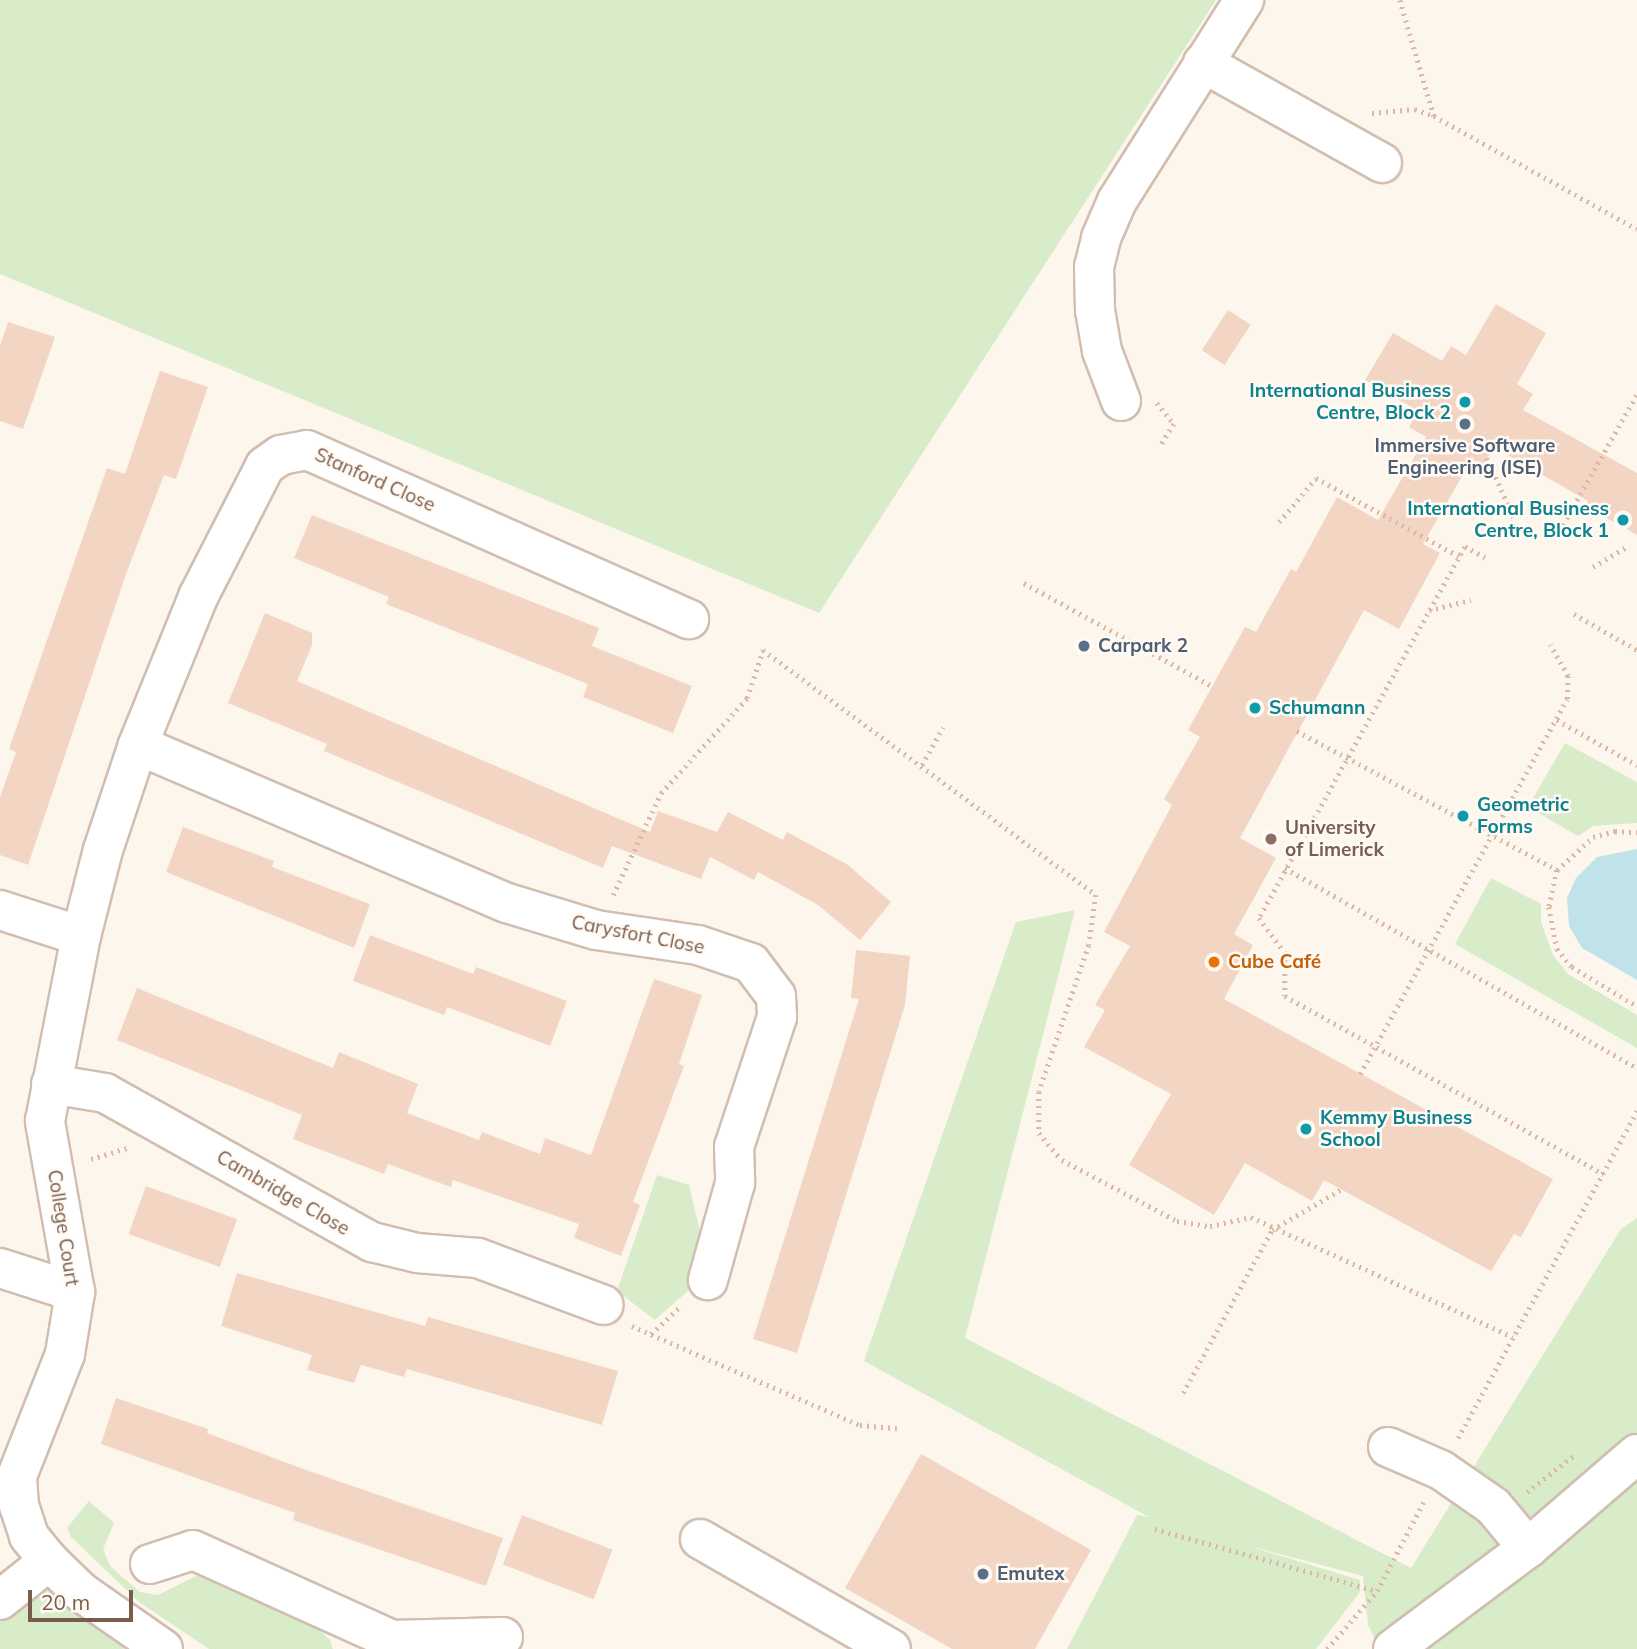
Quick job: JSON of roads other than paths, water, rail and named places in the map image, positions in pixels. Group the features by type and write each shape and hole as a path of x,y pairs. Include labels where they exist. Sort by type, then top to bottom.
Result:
{"street":[{"path":"1136,397 1102,351 1095,310 1096,257 1117,201 1244,0"},
{"path":"1203,63 1382,163"},
{"name":"Stanford Close","path":"138,745 198,597 265,466 281,455 307,450 689,619"},
{"name":"Carysfort Close","path":"138,745 507,903 596,930 724,953 751,963 776,996 776,1017 734,1147 735,1183 708,1280"},
{"name":"College Court","path":"138,745 80,936 51,1084 45,1121 75,1292 65,1354 17,1476 19,1506 29,1536 48,1561 81,1592 163,1649"},
{"path":"0,909 80,936"},
{"name":"Cambridge Close","path":"51,1084 105,1093 372,1242 417,1253 478,1258 604,1305"},
{"path":"0,1268 75,1292"},
{"path":"1388,1447 1441,1470 1493,1506 1528,1548"},
{"path":"1393,1649 1528,1548 1637,1454"},
{"path":"699,1539 891,1649"},
{"path":"150,1564 193,1550 388,1645 503,1637"},
{"path":"0,1600 48,1561"}],"water":[{"path":"1637,849 1637,980 1582,948 1569,926 1567,898 1576,878 1597,857"}],"place":[{"name":"International Business Centre, Block 2","path":"1465,402"},
{"name":"Immersive Software Engineering (ISE)","path":"1465,424"},
{"name":"International Business Centre, Block 1","path":"1623,520"},
{"name":"Carpark 2","path":"1084,646"},
{"name":"Schumann","path":"1255,708"},
{"name":"Geometric Forms","path":"1463,816"},
{"name":"University of Limerick","path":"1271,839"},
{"name":"Cube Café","path":"1214,962"},
{"name":"Kemmy Business School","path":"1306,1129"},
{"name":"Emutex","path":"983,1574"}]}
